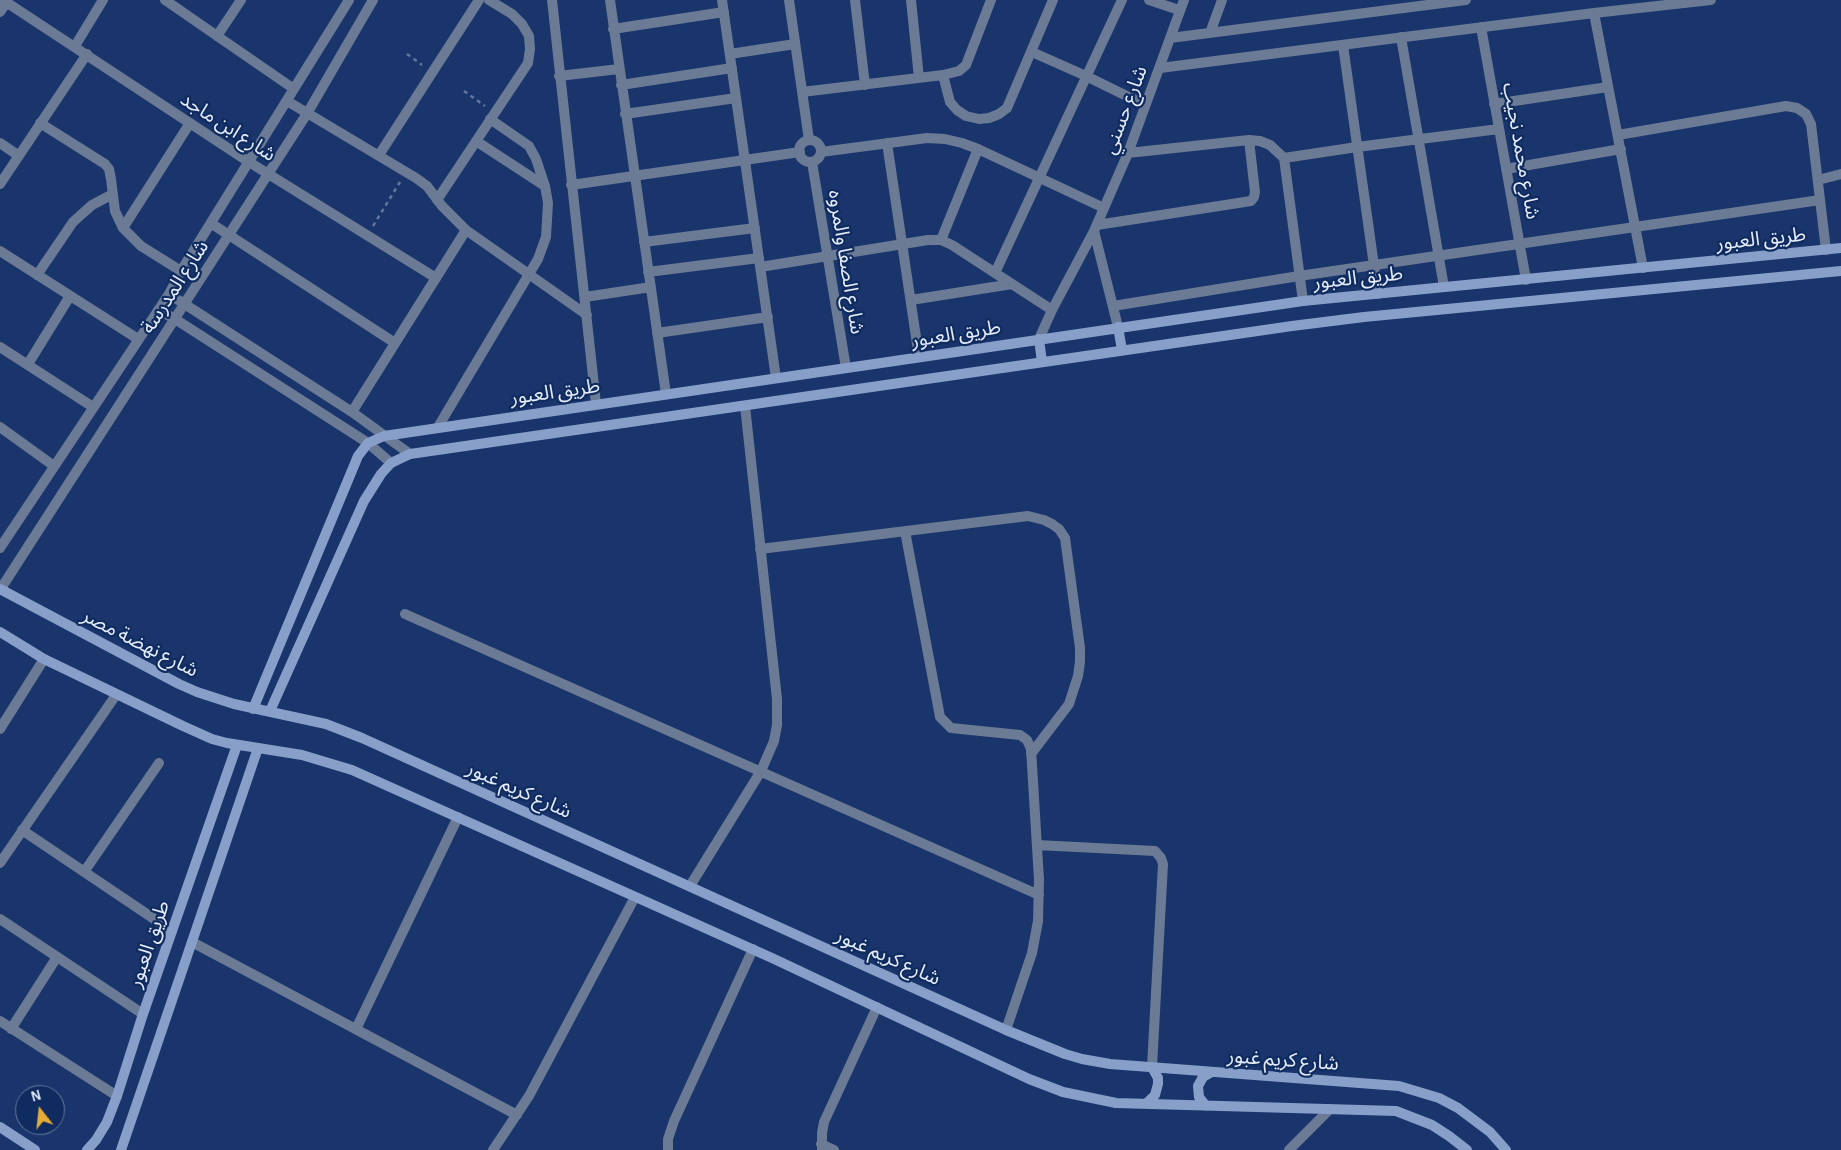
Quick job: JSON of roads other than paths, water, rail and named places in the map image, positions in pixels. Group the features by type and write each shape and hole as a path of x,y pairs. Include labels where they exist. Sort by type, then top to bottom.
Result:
{"street":[{"path":"75,46 103,0"},
{"path":"165,0 294,89"},
{"path":"217,36 241,0"},
{"name":"شارع المدرسة","path":"0,548 169,294 181,271 212,224 349,0"},
{"name":"شارع المدرسة","path":"0,589 308,112 373,0"},
{"path":"379,155 479,0"},
{"path":"437,200 528,63 529,36 522,24 512,14 489,0"},
{"path":"552,0 596,404"},
{"path":"610,0 666,394"},
{"path":"722,0 776,378"},
{"path":"789,0 809,140"},
{"path":"855,0 866,85"},
{"path":"911,0 919,78"},
{"path":"802,92 943,75 959,71 966,65 991,0"},
{"path":"943,75 950,102 957,110 966,116 979,119 999,114 1007,108 1053,0"},
{"path":"995,273 1122,0"},
{"path":"1149,0 1179,10"},
{"name":"شارع حسني","path":"1039,339 1095,228 1128,153 1184,0"},
{"path":"1210,33 1222,0"},
{"path":"1170,38 1466,0"},
{"path":"1160,68 1711,0"},
{"path":"0,12 5,1"},
{"name":"شارع ابن ماجد","path":"5,1 249,162 436,278"},
{"path":"613,30 724,12"},
{"path":"1594,13 1643,268"},
{"name":"شارع محمد نجيب","path":"1481,27 1526,280"},
{"path":"1401,37 1444,288"},
{"path":"730,54 795,44"},
{"path":"1343,45 1378,294"},
{"path":"1032,52 1146,105"},
{"path":"0,184 87,54"},
{"path":"621,85 732,68"},
{"path":"559,76 619,69"},
{"path":"1494,104 1608,87"},
{"path":"625,114 736,98"},
{"path":"287,101 379,155 427,186 437,200 466,230 587,316"},
{"path":"1618,135 1786,106 1797,108 1806,114 1811,124 1826,250"},
{"path":"438,427 538,259 546,237 548,211 545,186 539,166 529,146 492,116"},
{"path":"123,228 190,123"},
{"path":"40,124 105,164 109,169 115,211 123,228 141,246 181,271"},
{"path":"1284,158 1499,129"},
{"path":"821,152 927,138 945,139 978,149 1104,208"},
{"path":"809,140 818,143 821,152 817,160 812,162 804,160 800,152 802,145 809,140"},
{"path":"1122,350 1095,228 1251,201 1255,192 1249,140"},
{"path":"1128,153 1249,140 1260,141 1270,145 1284,158 1303,301"},
{"path":"476,141 545,186"},
{"path":"0,143 19,156"},
{"path":"887,143 919,357"},
{"path":"941,240 978,149"},
{"path":"1506,169 1621,149"},
{"path":"571,185 800,152"},
{"name":"شارع الصفا والمروه","path":"812,162 846,368"},
{"path":"1818,180 1841,174"},
{"path":"37,275 73,222 92,205 112,194"},
{"path":"1113,306 1299,276 1820,200"},
{"path":"212,224 395,343"},
{"path":"644,242 755,228"},
{"path":"352,412 466,230"},
{"path":"648,272 828,257 928,240 941,240 952,245 1052,310"},
{"name":"طريق العبور","path":"368,443 384,436 438,427 1303,301 1841,248"},
{"path":"0,251 138,339"},
{"name":"طريق العبور","path":"270,711 372,486 392,463 410,454 1122,350 1364,317 1841,272"},
{"path":"911,300 1012,284"},
{"path":"585,297 651,287"},
{"path":"169,294 352,412 410,454"},
{"path":"28,364 70,296"},
{"path":"158,310 368,443 392,463"},
{"path":"657,333 768,317"},
{"path":"1039,339 1042,362"},
{"path":"0,347 93,407"},
{"path":"690,886 761,771 774,741 777,712 745,406"},
{"path":"0,426 54,466"},
{"path":"253,709 358,456 368,443"},
{"path":"760,549 1028,516 1044,520 1059,529 1065,538 1080,648 1078,676 1069,704 1031,754"},
{"path":"905,531 940,717 951,728 1020,735 1030,744 1037,845 1038,921 1032,953 1006,1030"},
{"name":"شارع نهضة مصر","path":"0,589 179,684 215,699 253,709 270,711"},
{"path":"405,614 1039,895"},
{"path":"0,632 44,659 116,695 212,739 302,755 352,770 753,950 1046,1086 1072,1094 1116,1103 1396,1111 1432,1125 1466,1150"},
{"path":"0,729 44,659"},
{"path":"0,863 116,695"},
{"name":"شارع كريم غبور","path":"270,711 326,724 353,734 1006,1030 1082,1060 1152,1068 1399,1086 1439,1098 1464,1112 1490,1132 1506,1150"},
{"name":"طريق العبور","path":"87,1150 96,1140 107,1122 117,1096 143,1014 237,744"},
{"name":"طريق العبور","path":"121,1150 258,748"},
{"path":"84,872 158,763"},
{"path":"356,1029 458,817"},
{"path":"22,830 172,931"},
{"path":"1037,845 1155,851 1161,858 1163,864 1152,1068 1158,1078 1158,1084 1155,1096 1146,1104"},
{"path":"493,1150 518,1115 635,897"},
{"path":"0,918 143,1014"},
{"path":"192,942 518,1115"},
{"path":"668,1150 668,1139 674,1121 753,950"},
{"path":"11,1029 57,956"},
{"path":"834,1150 822,1147 824,1122 877,1007"},
{"path":"0,1022 117,1096"},
{"path":"1206,1106 1199,1097 1198,1086 1203,1077 1213,1072"},
{"path":"1289,1150 1330,1109"},
{"path":"0,1127 35,1150"}]}
